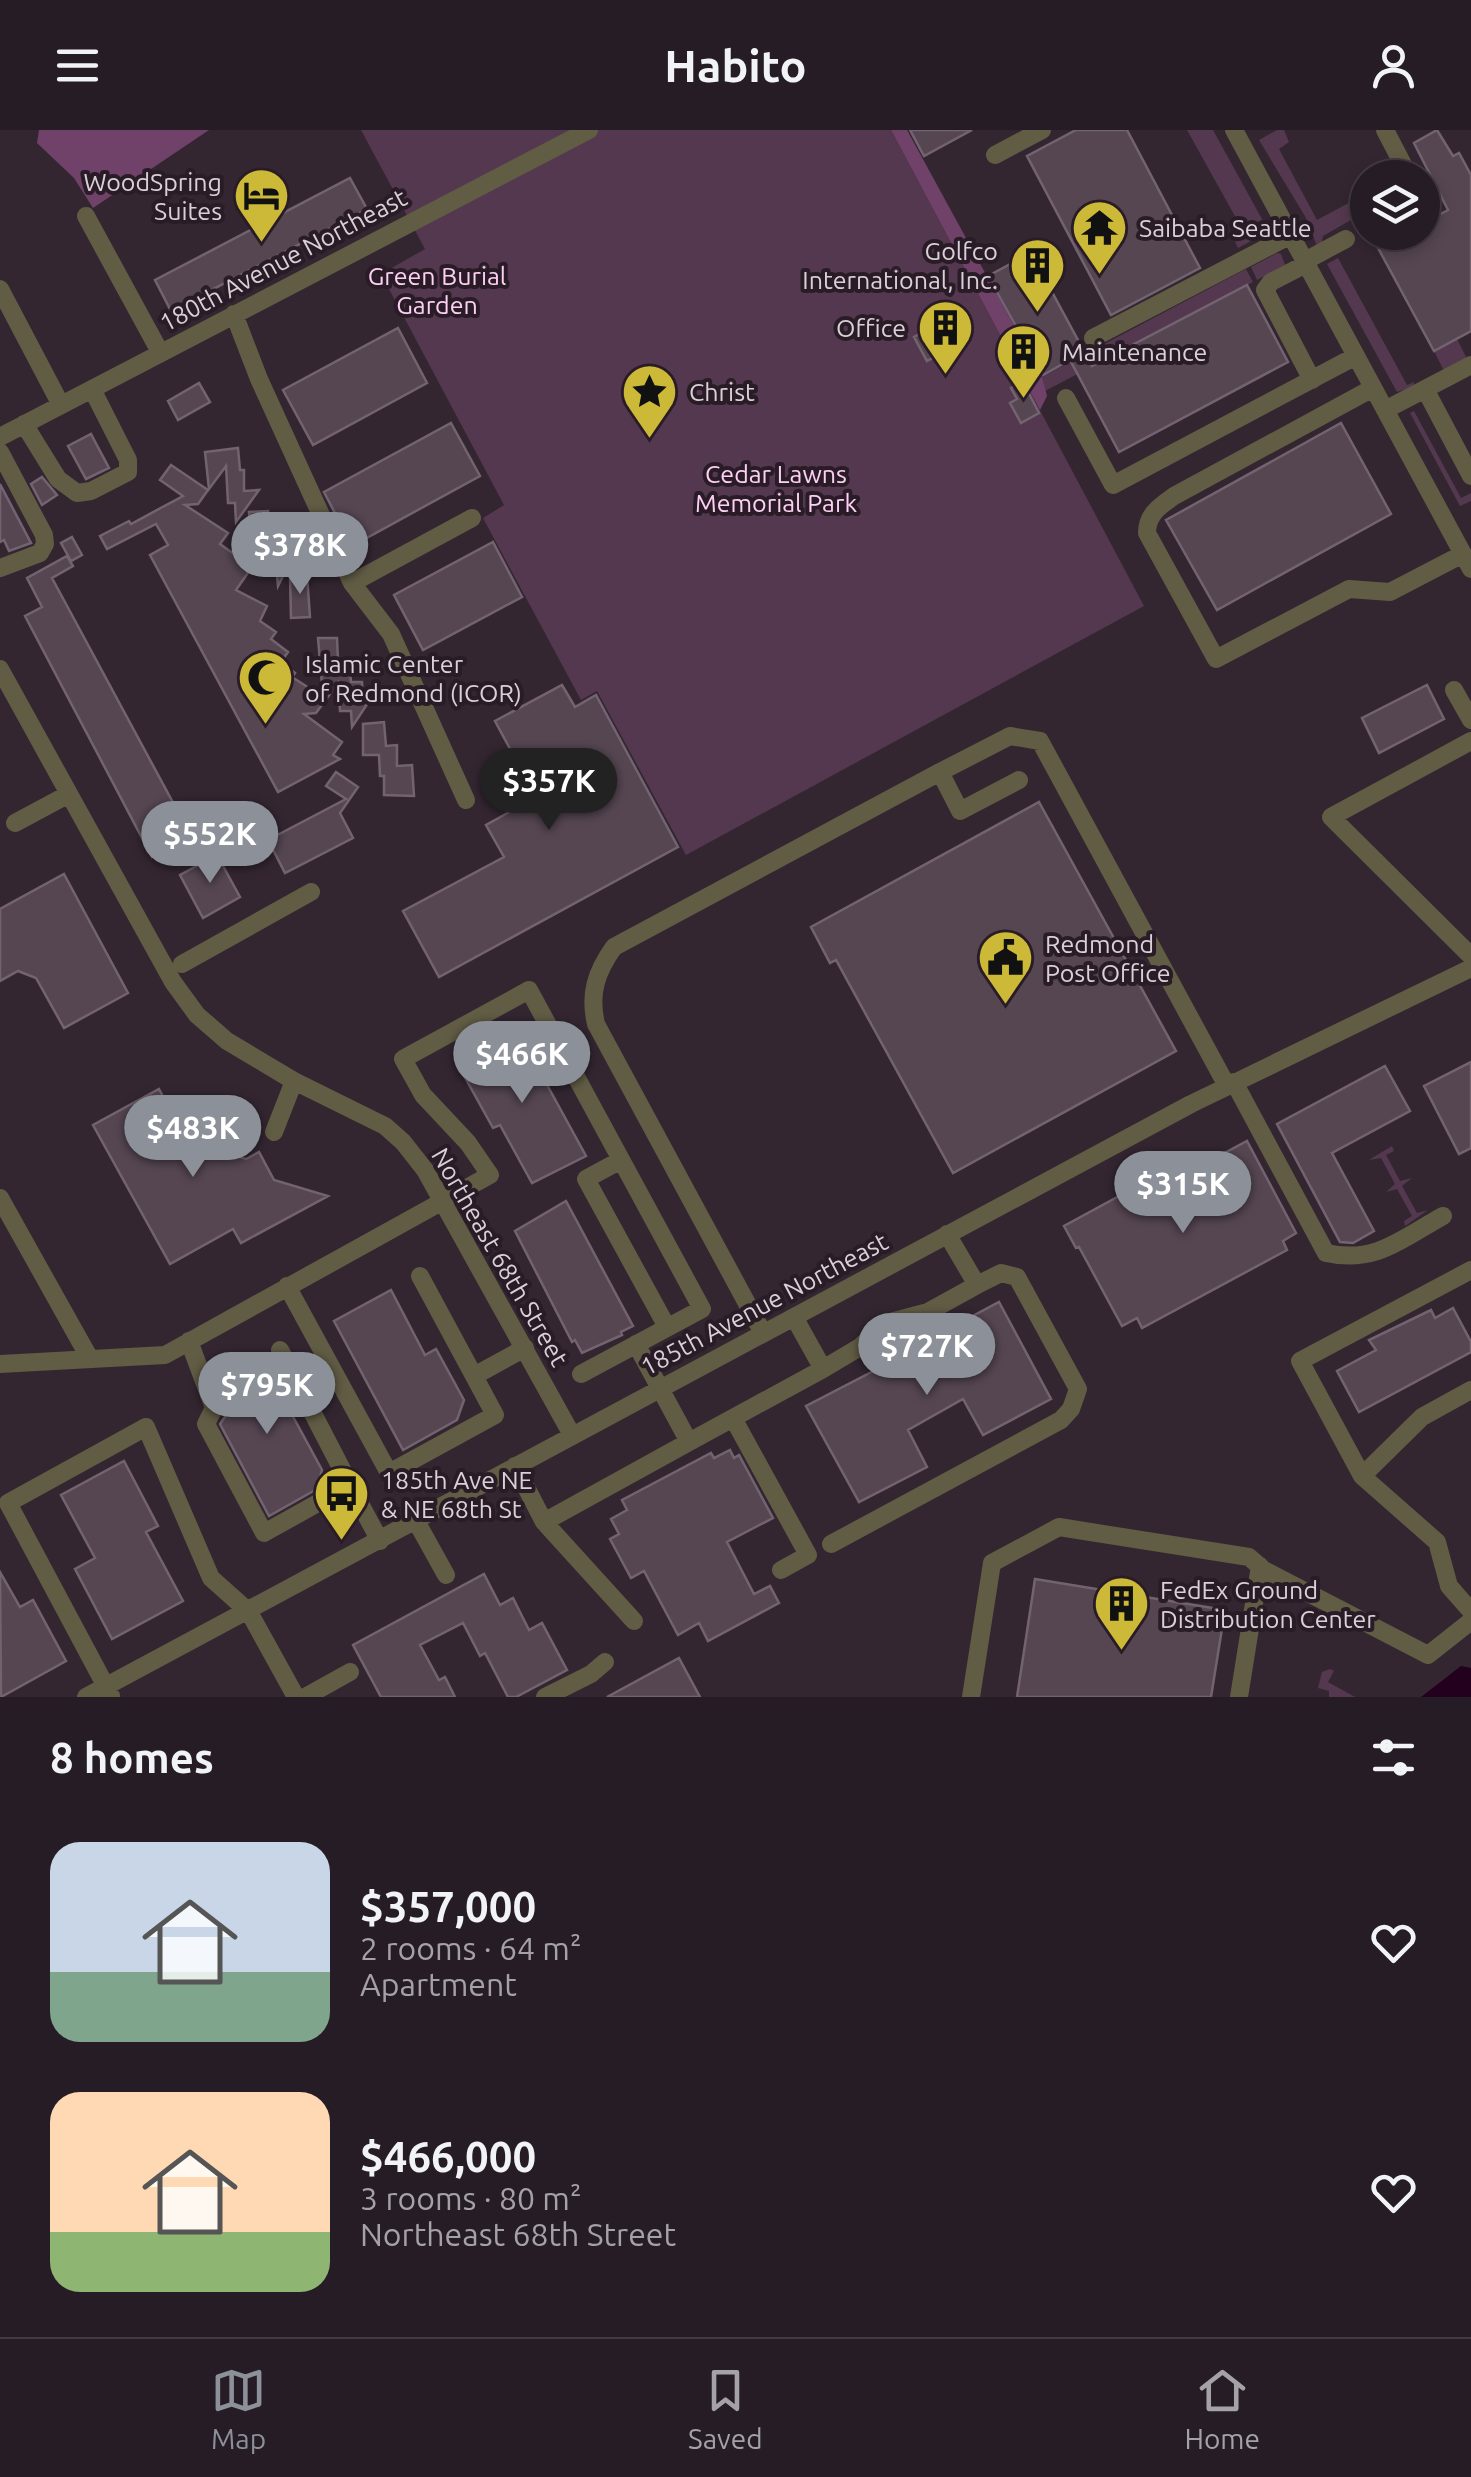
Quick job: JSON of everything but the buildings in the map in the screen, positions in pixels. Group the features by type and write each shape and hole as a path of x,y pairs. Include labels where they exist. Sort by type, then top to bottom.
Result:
{"street":[{"name":"180th Avenue Northeast","path":"0,437 589,130"},
{"path":"996,154 1042,130"},
{"path":"1385,130 1401,160"},
{"path":"1242,133 1290,235 1467,561 1390,592 1349,588 1216,659 1155,549 1147,523 1155,510 1174,496 1373,388"},
{"path":"86,216 160,352"},
{"path":"1092,338 1290,235"},
{"path":"1312,380 1264,290 1271,282 1346,239"},
{"path":"0,289 62,405"},
{"path":"234,314 259,380 352,583 392,634 466,800"},
{"path":"1066,398 1113,484 1356,356"},
{"path":"1385,410 1471,365"},
{"path":"24,424 58,478 77,494 128,472 128,460 92,388"},
{"path":"1425,389 1471,476"},
{"path":"0,452 46,544 40,553 0,568"},
{"path":"352,583 472,518"},
{"name":"Northeast 68th Street","path":"0,669 173,982 197,1015 227,1042 385,1126 403,1142 425,1170 572,1435"},
{"path":"1454,690 1471,720"},
{"path":"763,1333 596,1024 591,1002 595,980 614,947 1010,736 1040,741 1326,1253 1351,1258 1374,1254 1443,1216"},
{"path":"1471,741 1331,817 1471,956"},
{"path":"940,772 960,811 1019,780"},
{"path":"15,823 69,794"},
{"path":"182,964 312,892"},
{"name":"185th Avenue Northeast","path":"86,1697 108,1692 572,1435 1231,1084 1471,968"},
{"path":"0,1364 165,1355 490,1175 468,1142 423,1095 403,1059 529,990 702,1309 581,1374"},
{"path":"274,1132 294,1081"},
{"path":"620,1160 586,1179 667,1327"},
{"path":"0,1198 90,1359"},
{"path":"947,1234 977,1285"},
{"path":"1471,1270 1300,1360 1362,1476 1436,1542 1449,1586 1471,1611"},
{"path":"544,1522 823,1370 860,1348 883,1324 928,1312 1001,1273 1017,1276 1078,1389 1070,1409 1061,1420 831,1544"},
{"path":"288,1286 389,1473 494,1415 420,1276"},
{"path":"794,1317 823,1370"},
{"path":"189,1341 214,1408 206,1424 264,1533 350,1485"},
{"path":"636,1344 689,1442"},
{"path":"474,1376 525,1348"},
{"path":"280,1350 380,1541"},
{"path":"1362,1476 1422,1417 1471,1390"},
{"path":"732,1418 808,1555 781,1570"},
{"path":"108,1692 4,1506 146,1426 211,1578 249,1612 296,1697"},
{"path":"515,1466 544,1522 634,1621"},
{"path":"416,1521 446,1575"},
{"path":"971,1697 992,1563 1059,1527 1249,1557 1428,1654 1471,1621"},
{"path":"1239,1697 1260,1566"},
{"path":"544,1697 591,1674 606,1662"},
{"path":"304,1697 350,1672"}],"green space":[{"name":"Cedar Lawns Memorial Park","path":"361,130 891,130 1144,606 686,855 597,691 581,700 483,518 504,505 381,274 425,249"},
{"path":"1187,130 1213,130 1268,230 1266,233 1238,248 1235,242 1246,236"},
{"path":"1284,130 1289,142 1279,149 1317,220 1350,202 1350,221 1323,236 1325,246 1317,246 1306,218 1259,140"},
{"path":"1277,253 1285,265 1257,280 1251,267"},
{"path":"1338,258 1407,385 1414,382 1413,387 1397,392 1327,264"},
{"path":"1246,269 1253,282 1045,391 1042,377"},
{"path":"1457,339 1468,361 1445,373 1434,351"},
{"path":"1414,411 1461,498 1471,493 1471,501 1460,506 1410,413"},
{"path":"1392,1146 1394,1151 1386,1155 1400,1181 1412,1178 1402,1186 1417,1213 1428,1210 1405,1226 1404,1221 1412,1216 1397,1189 1386,1192 1395,1184 1381,1158 1369,1160"},
{"path":"1334,1671 1328,1682 1355,1697 1329,1697 1329,1691 1318,1688 1322,1672"}],"shaded area":[{"path":"39,130 209,130 93,208 74,178 37,143"},
{"path":"891,130 907,130 1042,377 1047,396 1040,410"},
{"path":"1461,1666 1471,1668 1471,1697 1421,1697"}],"place":[{"name":"WoodSpring Suites","path":"261,245"},
{"name":"Saibaba Seattle","path":"1100,277"},
{"name":"Golfco International, Inc.","path":"1037,314"},
{"name":"Office","path":"945,377"},
{"name":"Maintenance","path":"1023,401"},
{"name":"Christ","path":"650,441"},
{"name":"Islamic Center of Redmond (ICOR)","path":"266,727"},
{"name":"Redmond Post Office","path":"1006,1007"},
{"name":"185th Ave NE & NE 68th St","path":"342,1543"},
{"name":"FedEx Ground Distribution Center","path":"1121,1653"}],"park label":[{"name":"Green Burial Garden","path":"437,290"}]}
